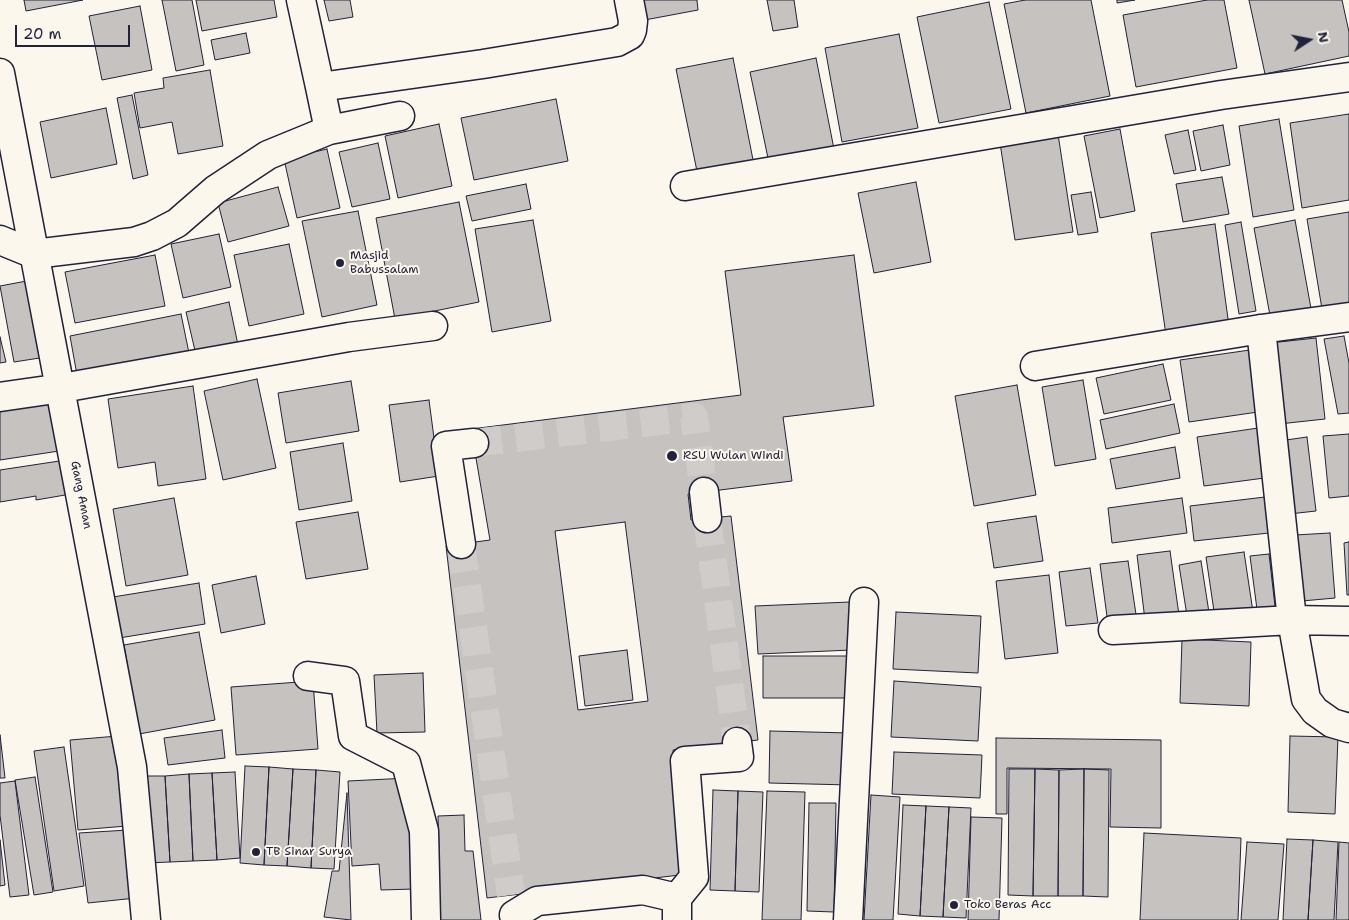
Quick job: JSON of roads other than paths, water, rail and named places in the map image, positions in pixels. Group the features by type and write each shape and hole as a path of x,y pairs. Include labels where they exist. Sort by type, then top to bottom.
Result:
{"street":[{"path":"300,0 329,130"},
{"path":"320,87 492,63 617,42 630,35 632,30 633,21 629,0"},
{"name":"Gang Aman","path":"0,73 21,174 34,254 62,388 132,767 146,920"},
{"path":"685,186 1221,95 1349,77"},
{"path":"0,240 34,254 134,242 152,236 177,222 215,190 268,155 329,130 400,116"},
{"path":"1035,366 1261,329 1349,317"},
{"path":"0,397 62,388 349,337 433,326"},
{"path":"1261,329 1292,620 1306,699 1315,711 1332,723 1349,728"},
{"path":"460,544 446,446 474,443"},
{"path":"848,920 864,602"},
{"path":"1113,630 1292,620 1349,621"},
{"path":"308,676 345,681 354,736 406,762 424,831 426,920"},
{"path":"513,910 537,901 643,890 677,909 694,878 685,761 739,757 738,742"}],"tunnel":[{"path":"474,443 694,417 704,492"},
{"path":"707,518 737,742"},
{"path":"461,544 511,895"}],"place":[{"name":"Masjid Babussalam","path":"340,263"},
{"name":"RSU Wulan Windi","path":"672,456"},
{"name":"TB Sinar Surya","path":"256,852"},
{"name":"Toko Beras Acc","path":"954,905"}]}
